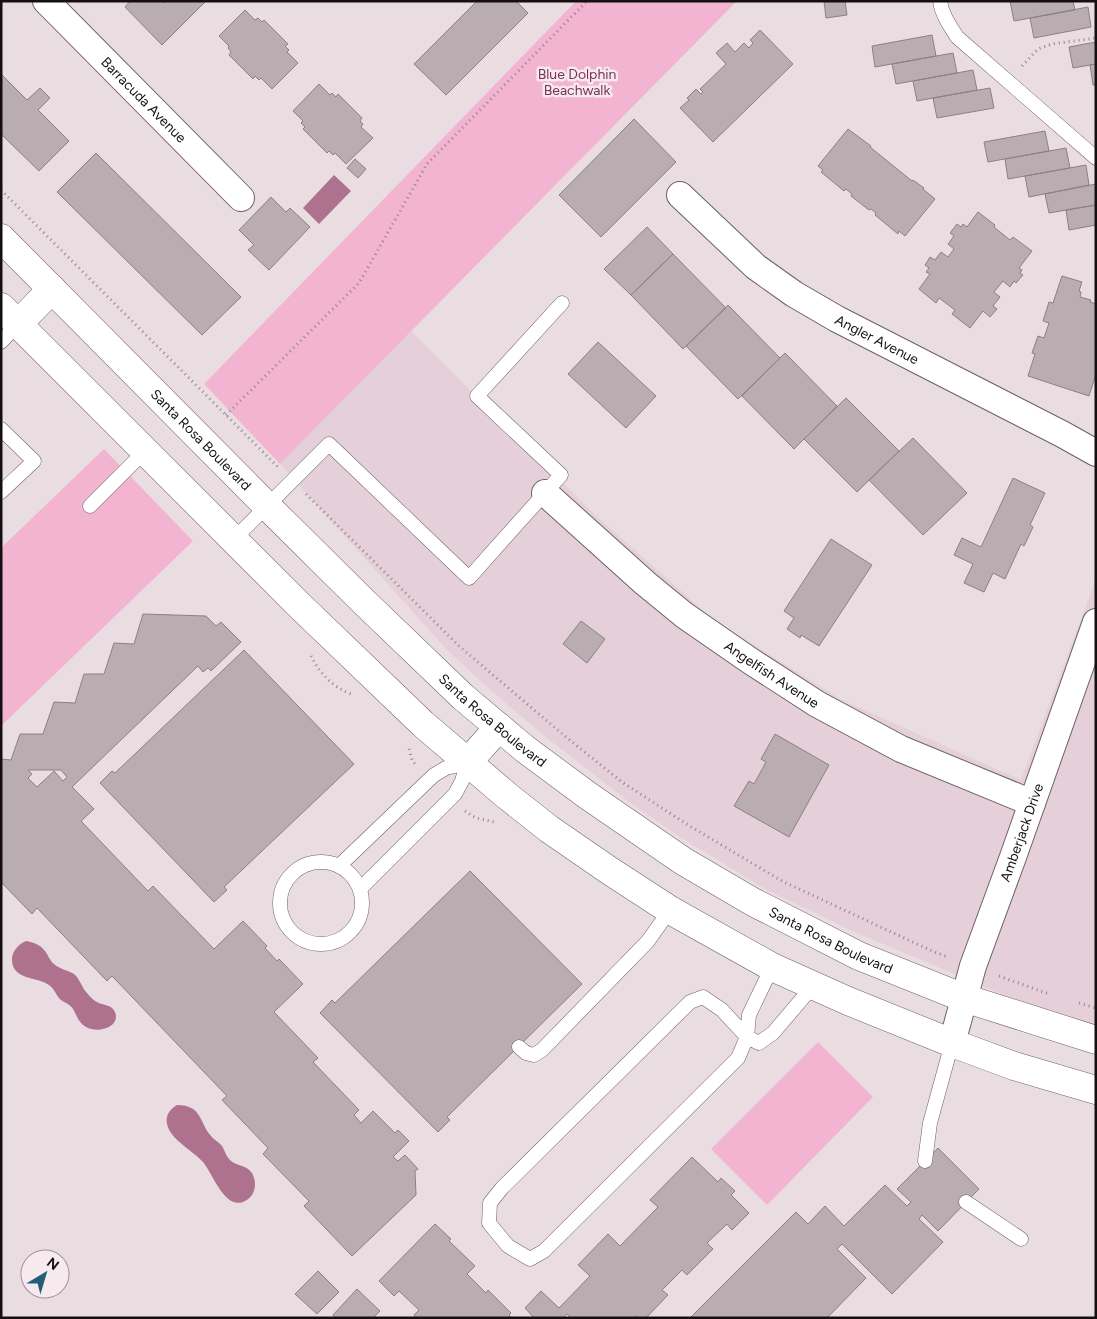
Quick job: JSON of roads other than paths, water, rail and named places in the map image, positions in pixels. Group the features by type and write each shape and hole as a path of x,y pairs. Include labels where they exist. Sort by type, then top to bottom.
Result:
{"street":[{"name":"Barracuda Avenue","path":"46,1 241,198"},
{"name":"Angler Avenue","path":"680,195 756,267 794,294 837,320 1096,453"},
{"name":"Santa Rosa Boulevard","path":"1,238 266,506 449,684 525,749 587,795 683,861 753,902 859,956 964,998 1096,1040"},
{"path":"52,289 7,325 145,451 423,724 467,763 549,829 670,910 772,967 952,1043 1014,1066 1096,1090"},
{"name":"Angelfish Avenue","path":"545,494 638,577 684,615 749,660 818,704 901,749 1032,803"},
{"name":"Amberjack Drive","path":"952,1043 972,966 1096,622"},
{"path":"467,763 499,727"}],"lane":[{"path":"940,1 948,23 957,37 1096,158"},
{"path":"234,539 329,444 469,578 561,475 477,396 562,303"},
{"path":"1,430 34,461 1,492"},
{"path":"90,506 145,451"},
{"path":"339,866 434,775 446,768 467,763 456,794 360,889"},
{"path":"323,861 339,866 352,875 360,889 363,905 358,922 349,935 335,943 318,945 303,941 289,931 281,917 279,901 283,885 293,872 307,863 323,861"},
{"path":"519,1047 526,1053 534,1055 542,1050 648,941 670,910"},
{"path":"772,967 749,1015 747,1037 738,1058 544,1251 530,1260 508,1246 489,1223 490,1203 502,1188 690,1002 703,997 722,1010 747,1037 759,1042 773,1033 814,986"},
{"path":"925,1161 930,1123 952,1043"},
{"path":"966,1202 1021,1239"}],"park label":[{"name":"Blue Dolphin Beachwalk","path":"577,82"}]}
